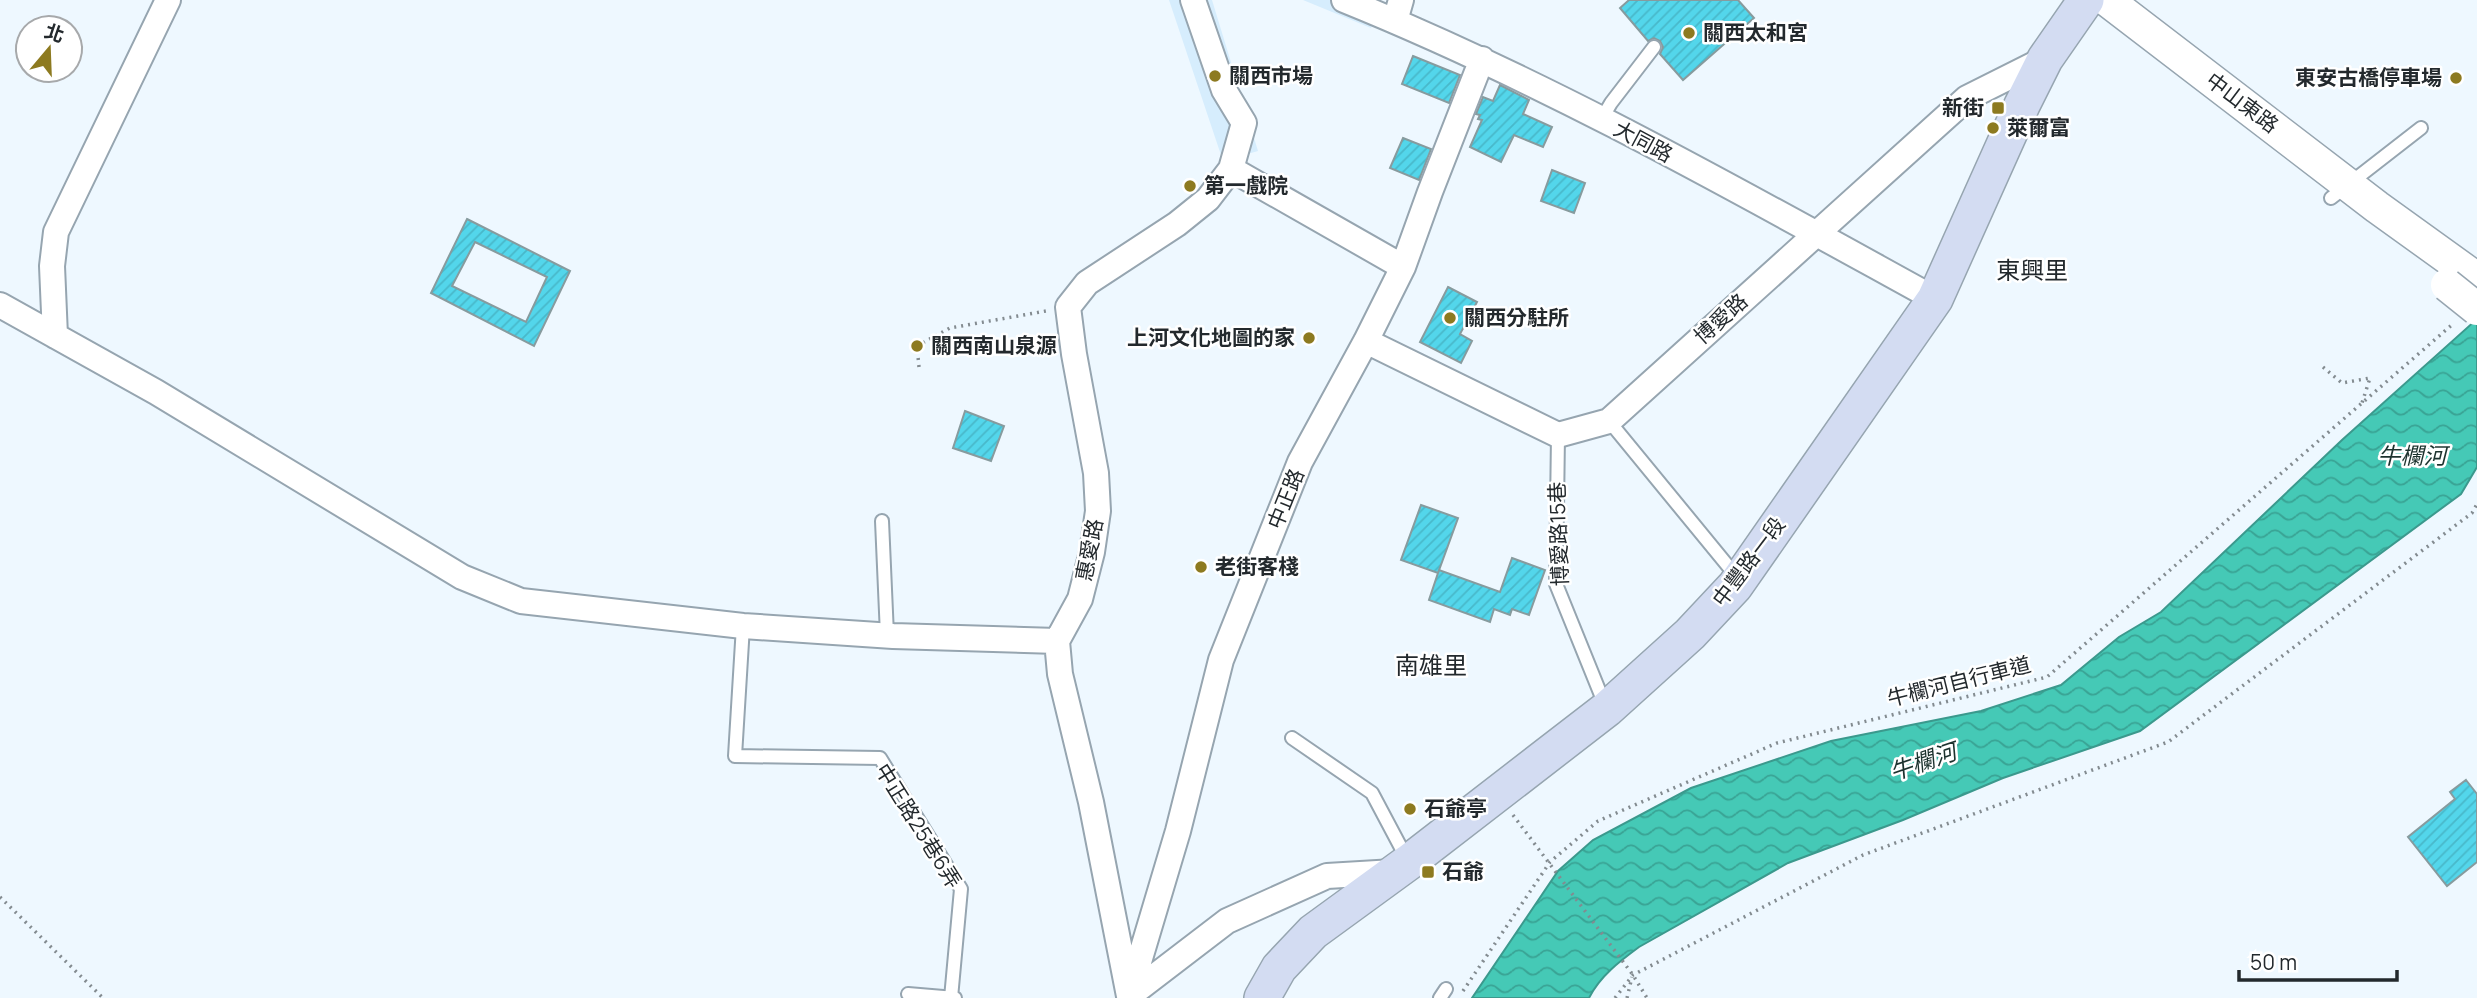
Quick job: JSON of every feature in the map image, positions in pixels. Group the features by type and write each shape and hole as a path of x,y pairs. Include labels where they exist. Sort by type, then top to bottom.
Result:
{"main road":[{"name":"中豐路一段","path":"1262,998 1279,968 1313,932 1607,709 1690,634 1740,580 1935,299 2045,59 2086,0"}],"street":[{"path":"55,336 52,266 56,232 168,0"},
{"path":"1068,307 1087,283 1177,224 1208,198 1231,169 1244,124 1224,90 1194,0"},
{"name":"大同路","path":"1344,0 1398,10 1482,59 1935,299"},
{"name":"中山東路","path":"2107,0 2339,191 2377,207 2463,278 2467,315"},
{"name":"中正路","path":"1129,997 1178,831 1221,660 1300,462 1403,267 1482,59"},
{"name":"博愛路","path":"1558,435 1609,421 1967,98 2045,59"},
{"path":"1231,169 1403,267"},
{"path":"0,304 156,392 462,577 521,601 743,625 887,635 1058,641 1060,674 1091,802 1129,997 1227,921 1328,876 1402,867"},
{"name":"惠愛路","path":"1058,641 1080,599 1092,552 1098,511 1096,472 1068,307"},
{"path":"1366,341 1558,435"}],"lane":[{"path":"1601,120 1654,47"},
{"path":"2339,191 2421,128"},
{"path":"1609,421 1740,580"},
{"name":"博愛路15巷","path":"1558,435 1556,584 1607,709"},
{"path":"881,521 887,635"},
{"name":"中正路25巷6弄","path":"743,625 735,756 880,758 961,889 953,998"},
{"path":"1292,738 1372,793 1402,867"},
{"path":"908,994 953,998"}],"path":[{"path":"919,367 917,346 950,327 1068,307"},
{"name":"牛欄河自行車道","path":"1459,998 1549,862 1598,821 1777,743 2047,677 2467,315"},
{"path":"2323,367 2342,383 2370,378 2362,403"},
{"path":"1615,998 1633,975 1863,855 2168,742 2472,513 2477,504"},
{"path":"1497,794 1633,975 1647,998"},
{"path":"0,897 103,998"},
{"path":"1627,998 1633,975"}],"shaded area":[{"name":"關西市場","path":"1169,0 1212,0 1258,151 1223,161"},
{"name":"關西市場","path":"1303,0 1381,0 1371,28"}],"water":[{"name":"牛欄河","path":"2477,319 2477,467 2461,494 2140,731 2003,778 1903,820 1788,863 1639,947 1605,976 1589,998 1472,998 1558,871 1593,840 1691,788 1831,741 1981,711 2061,685 2119,637 2161,612 2342,440"}],"building":[{"name":"關西太和宮","path":"1629,0 1738,0 1754,18 1683,80 1660,54 1663,47 1660,41 1654,38 1648,41 1620,8"},
{"path":"1413,56 1460,75 1449,103 1402,84"},
{"path":"1500,85 1529,100 1523,114 1552,127 1543,147 1514,135 1501,162 1470,147 1482,120 1478,119 1480,115 1476,114 1483,97 1493,101"},
{"path":"1403,138 1431,149 1419,180 1390,168"},
{"path":"1552,170 1585,183 1574,213 1541,201"},
{"path":"467,219 570,271 534,346 431,293","holes":["475,242 547,277 526,322 452,286"]},
{"name":"關西分駐所","path":"1448,287 1477,302 1460,334 1472,341 1461,363 1420,342"},
{"path":"965,411 1004,426 991,461 953,448"},
{"path":"1421,505 1458,518 1438,573 1401,560"},
{"path":"1512,558 1545,570 1529,615 1512,609 1510,615 1494,609 1490,622 1429,600 1439,570 1500,592"},
{"path":"2466,780 2477,794 2477,862 2447,886 2408,837 2455,799 2450,792"}],"place":[{"name":"關西太和宮","path":"1689,33"},
{"name":"關西市場","path":"1215,76"},
{"name":"東安古橋停車場","path":"2456,78"},
{"name":"新街","path":"1998,108"},
{"name":"萊爾富","path":"1993,128"},
{"name":"第一戲院","path":"1190,186"},
{"name":"關西分駐所","path":"1450,318"},
{"name":"上河文化地圖的家","path":"1309,338"},
{"name":"關西南山泉源","path":"917,346"},
{"name":"老街客棧","path":"1201,567"},
{"name":"石爺亭","path":"1410,809"},
{"name":"石爺","path":"1428,872"}],"district":[{"name":"東興里","path":"2032,271"},
{"name":"南雄里","path":"1431,666"}]}
